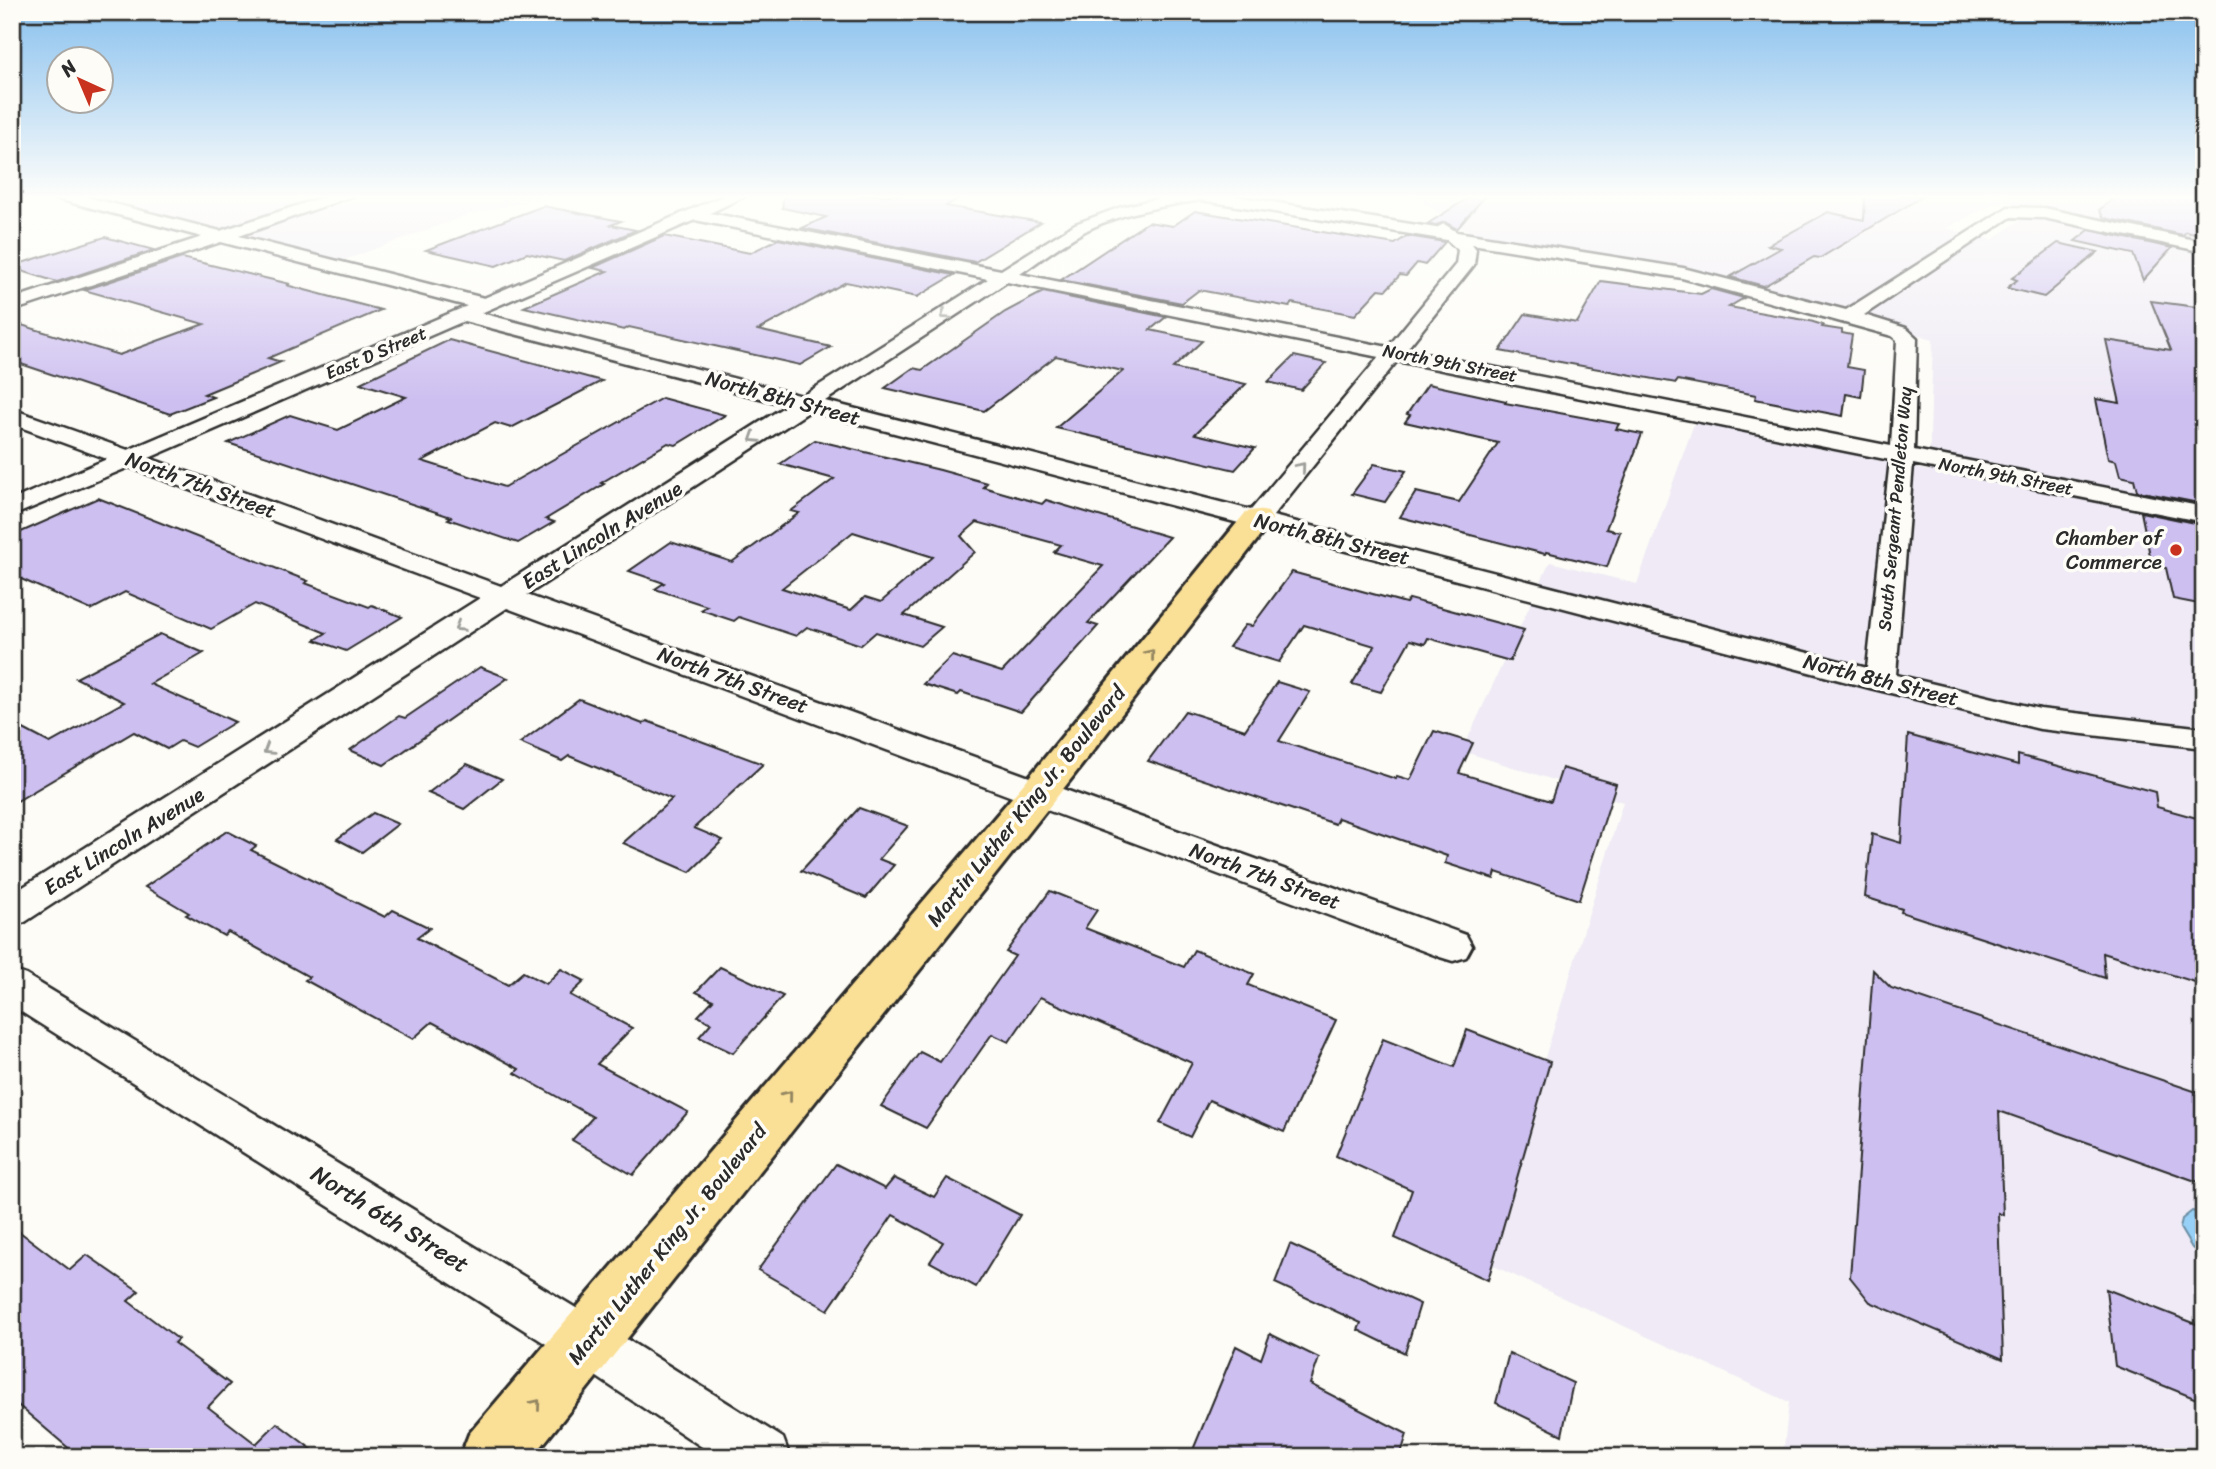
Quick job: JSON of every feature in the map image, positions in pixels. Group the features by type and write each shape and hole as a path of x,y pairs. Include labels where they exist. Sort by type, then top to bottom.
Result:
{"main road":[{"name":"Martin Luther King Jr. Boulevard","path":"492,1457 1039,792 1257,519"}],"street":[{"path":"12,305 139,264"},
{"path":"328,264 486,305"},
{"name":"East D Street","path":"12,509 465,315 572,264"},
{"name":"North 9th Street","path":"944,264 2204,515"},
{"name":"East Lincoln Avenue","path":"12,912 1023,264"},
{"name":"Martin Luther King Jr. Boulevard","path":"1257,519 1396,352 1465,264"},
{"name":"East Lincoln Avenue","path":"1625,264 1683,273 1849,317 1899,332 1907,338"},
{"path":"1849,317 1930,264"},
{"name":"North 8th Street","path":"465,315 1881,681 2040,719 2204,738"},
{"name":"South Sergeant Pendleton Way","path":"1881,681 1902,455 1907,338"},
{"name":"North 7th Street","path":"12,416 1453,946"},
{"name":"North 6th Street","path":"12,986 587,1342 764,1457"}],"shaded area":[{"path":"292,264 335,264 317,270"},
{"path":"1671,264 2204,264 2204,1457 1783,1457 1789,1402 1483,1261 1623,802 1462,751 1550,562 1637,584 1695,421 1929,471 1933,339"}],"water":[{"path":"2192,1211 2204,1214 2204,1257 2192,1248 2180,1228 2182,1219"}],"building":[{"path":"20,264 113,264 57,282 12,266"},
{"path":"165,264 205,264 381,310 268,358 281,362 204,394 213,397 170,414 12,361 12,322 119,355 204,324 84,290"},
{"path":"602,264 898,264 954,275 917,297 846,282 758,330 831,347 800,365 524,307 607,271 592,268"},
{"path":"1086,264 1417,264 1406,276 1400,275 1386,290 1379,289 1355,315 1292,303 1289,307 1199,290 1182,303 1061,280"},
{"path":"1754,264 1803,264 1764,286 1730,277"},
{"path":"2031,264 2084,264 2044,297 2007,288 2017,280 2012,278"},
{"path":"2137,264 2158,264 2143,280"},
{"path":"1601,281 1701,294 1711,289 1744,298 1729,307 1810,321 1823,325 1822,327 1842,330 1842,333 1852,335 1847,367 1864,370 1861,397 1846,394 1843,416 1755,399 1756,395 1678,380 1676,383 1500,351 1525,314 1577,323"},
{"path":"1043,292 1166,317 1150,330 1202,341 1173,368 1246,384 1195,434 1255,448 1235,470 1056,428 1123,371 1056,356 984,411 885,388 913,368 922,370 1005,312"},
{"path":"2151,301 2204,308 2204,504 2137,491 2134,479 2120,476 2116,461 2108,459 2096,399 2120,403 2106,340 2171,350"},
{"path":"449,340 602,381 511,428 495,423 422,461 504,487 662,398 725,415 676,445 668,443 601,483 604,484 546,519 554,522 518,543 448,519 451,517 228,443 290,415 338,430 406,397 360,383"},
{"path":"1294,356 1326,363 1301,390 1268,382"},
{"path":"1428,384 1506,401 1505,403 1619,424 1616,429 1642,434 1606,529 1620,532 1607,567 1400,517 1416,492 1459,502 1498,443 1405,422 1410,415 1407,414"},
{"path":"815,440 940,470 987,483 983,487 1042,504 1046,500 1169,537 1088,623 1098,626 1021,712 961,692 958,695 923,684 952,656 1002,672 1103,566 1054,552 1061,545 977,522 961,536 975,552 904,615 942,627 920,646 876,632 861,645 807,627 796,636 739,617 734,621 701,610 707,606 655,589 664,583 629,571 671,542 732,562 799,513 791,511 834,479 780,464","holes":["853,532 933,557 881,602 865,597 851,610 782,588"]},
{"path":"1374,464 1406,471 1385,502 1352,494"},
{"path":"98,498 308,581 305,583 402,617 346,651 315,640 326,633 255,604 211,629 125,592 91,610 12,575 12,536"},
{"name":"Chamber of Commerce","path":"2141,512 2204,525 2204,605 2173,599 2166,568 2152,565"},
{"path":"1292,572 1406,603 1409,599 1524,630 1510,661 1428,638 1425,644 1410,640 1381,692 1352,684 1375,646 1304,625 1279,662 1229,647 1245,625 1252,626"},
{"path":"160,634 204,653 150,684 235,722 194,747 180,741 167,749 134,732 12,804 12,723 50,743 124,702 76,678"},
{"path":"480,667 508,678 384,765 350,750 399,716 405,718"},
{"path":"1277,682 1310,692 1279,741 1396,779 1397,776 1410,780 1434,731 1473,743 1459,773 1551,801 1562,768 1616,784 1579,900 1496,872 1494,879 1445,863 1447,856 1338,818 1335,824 1148,761 1185,711 1245,730"},
{"path":"579,699 643,724 647,721 763,764 694,828 723,840 690,872 623,843 672,799 569,756 562,761 520,743"},
{"path":"1908,735 2018,765 2018,755 2155,792 2157,807 2204,820 2204,985 2103,953 2105,978 1901,912 1902,909 1865,897 1872,834 1901,843"},
{"path":"467,764 502,779 464,809 428,793"},
{"path":"859,808 908,826 879,859 894,865 866,898 801,871"},
{"path":"373,813 398,824 362,852 337,839"},
{"path":"227,831 256,846 251,850 385,917 393,910 430,928 417,938 508,985 523,972 546,984 561,969 585,981 570,995 632,1028 597,1064 688,1112 633,1175 572,1140 593,1117 515,1073 519,1069 432,1022 413,1039 305,980 309,977 228,932 224,936 186,915 189,913 145,887"},
{"path":"1050,891 1097,910 1085,928 1184,967 1194,950 1254,974 1248,985 1336,1020 1284,1132 1209,1100 1190,1137 1160,1123 1192,1063 1040,997 1009,1042 992,1034 926,1128 881,1106 920,1052 940,1062 1015,956 1006,952"},
{"path":"720,967 783,996 733,1053 699,1037 711,1023 698,1016 713,1000 696,992"},
{"path":"1873,970 1891,988 2200,1093 2204,1113 2204,1184 1999,1111 2003,1215 1998,1213 2003,1359 1870,1302 1850,1277"},
{"path":"1467,1030 1550,1062 1488,1280 1395,1238 1412,1190 1336,1156 1383,1039 1454,1067"},
{"path":"836,1164 885,1189 894,1178 934,1197 947,1178 1020,1215 976,1287 930,1262 943,1242 893,1215 828,1310 758,1270"},
{"path":"12,1226 70,1270 87,1255 139,1291 128,1301 178,1339 174,1343 230,1384 208,1407 256,1444 277,1423 322,1457 79,1457 12,1400"},
{"path":"1290,1244 1420,1304 1405,1353 1358,1330 1361,1323 1275,1283"},
{"path":"2106,1289 2204,1327 2204,1402 2115,1366"},
{"path":"1270,1334 1319,1358 1310,1384 1407,1434 1400,1457 1190,1457 1236,1346 1261,1359"},
{"path":"1509,1353 1573,1383 1562,1435 1496,1403"}],"place":[{"name":"Chamber of Commerce","path":"2176,550"}]}
